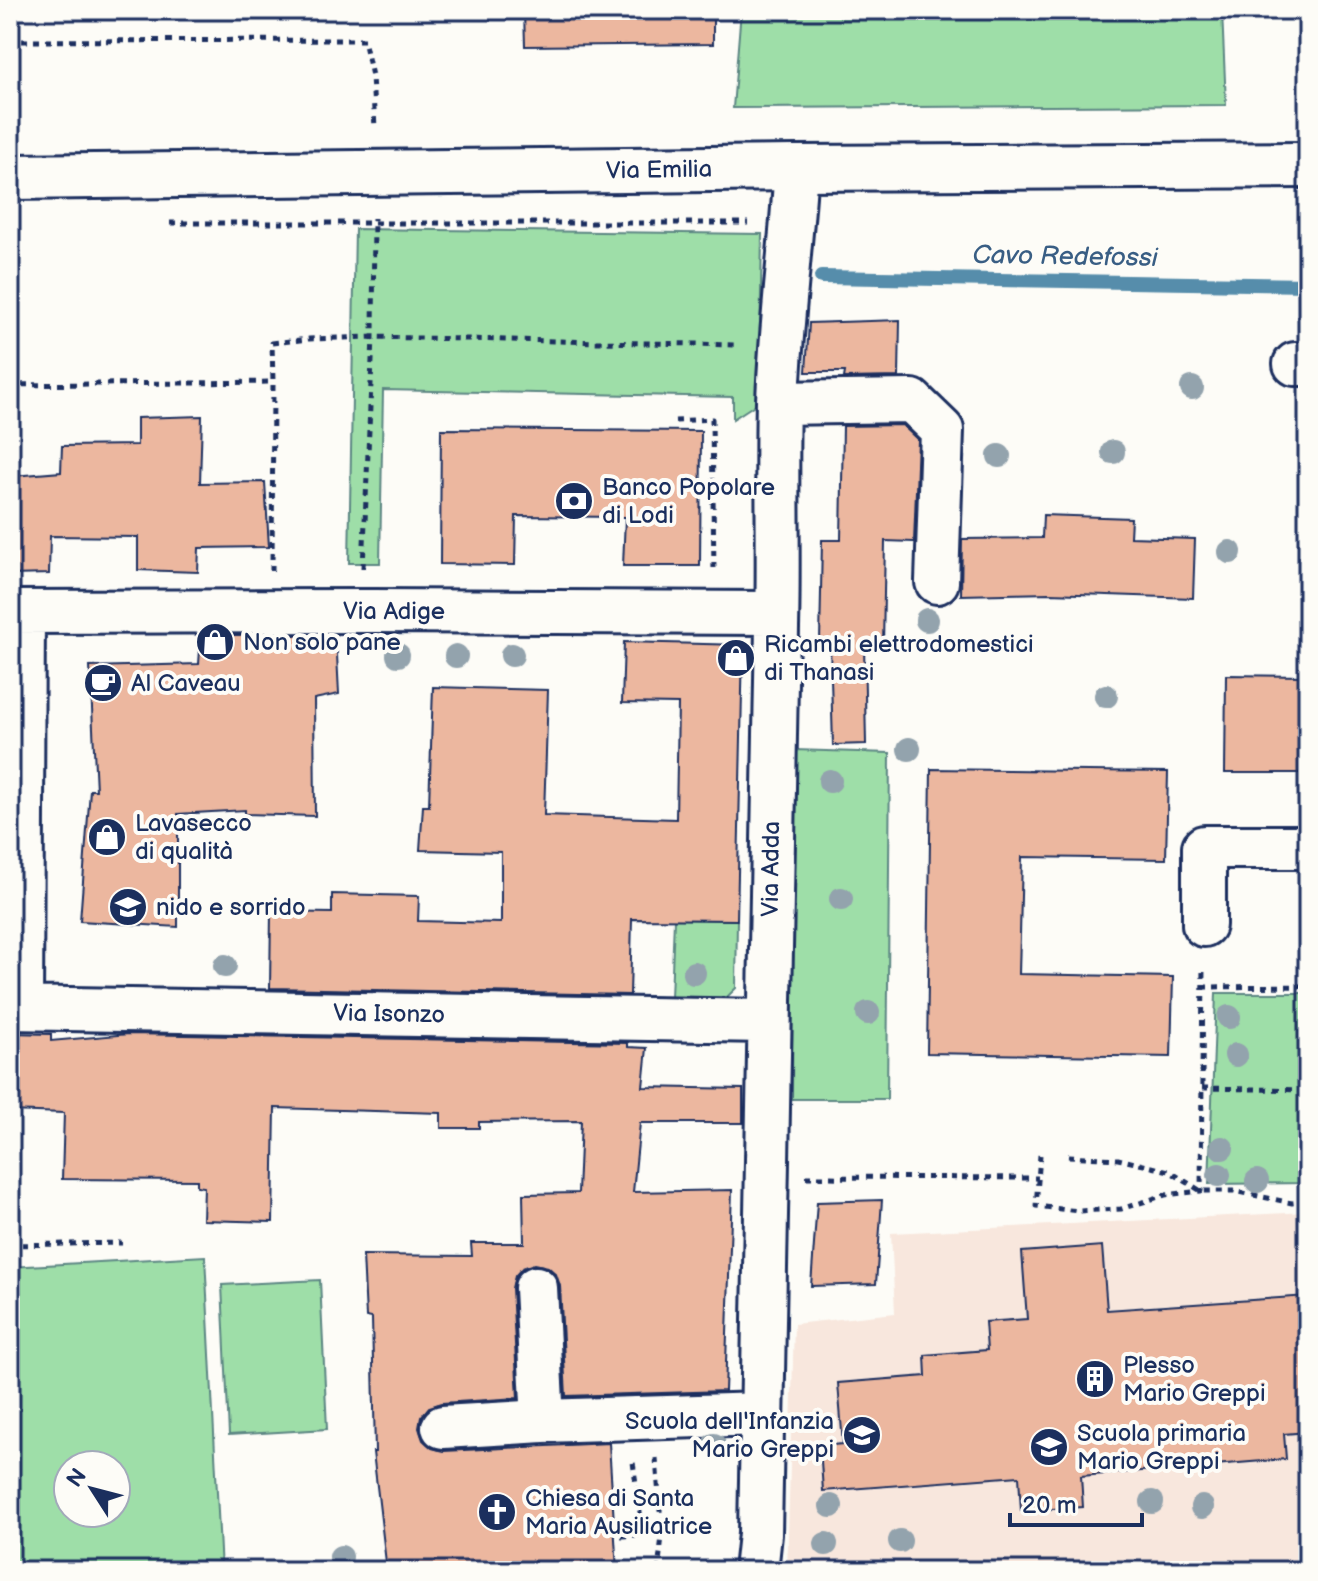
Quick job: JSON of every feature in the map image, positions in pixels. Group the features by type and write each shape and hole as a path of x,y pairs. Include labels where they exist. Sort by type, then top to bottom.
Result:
{"main road":[{"name":"Via Emilia","path":"10,177 1308,165"}],"street":[{"name":"Via Adda","path":"756,1571 760,1534 778,403 796,168"},
{"path":"778,403 912,401 942,430 937,582"},
{"path":"16,1008 17,613"},
{"name":"Via Adige","path":"17,613 777,613"},
{"path":"1204,925 1204,847 1308,847"},
{"name":"Via Isonzo","path":"16,1008 768,1021"},
{"path":"536,1288 543,1421"},
{"path":"443,1427 761,1414"}],"path":[{"path":"10,41 364,40 372,76 375,114 373,337 362,577 372,611"},
{"path":"168,223 793,224"},
{"path":"271,580 272,343 373,337 751,345"},
{"path":"10,385 273,382"},
{"path":"675,421 712,419 714,583"},
{"path":"1201,1191 1204,925"},
{"path":"1202,987 1308,986"},
{"path":"1202,1088 1308,1090"},
{"path":"1040,1155 1036,1206 1078,1211 1121,1209 1165,1195 1201,1191 1234,1191 1292,1203 1308,1201"},
{"path":"1068,1156 1118,1159 1169,1171 1201,1191"},
{"path":"801,1177 1038,1178"},
{"path":"10,1245 122,1243"},
{"path":"621,1536 638,1535 641,1520 633,1463 639,1449"},
{"path":"655,1452 662,1536 658,1571"}],"shaded area":[{"name":"Scuola primaria Mario Greppi","path":"1308,1212 1308,1571 787,1571 794,1324 895,1313 891,1233"}],"green space":[{"path":"741,10 1222,10 1226,105 733,108"},
{"path":"355,229 762,234 759,402 733,419 733,397 383,390 380,563 349,563"},
{"path":"794,750 890,753 887,1099 792,1099"},
{"path":"674,919 737,920 736,988 726,998 671,998"},
{"path":"1216,993 1308,993 1308,1183 1209,1184"},
{"path":"205,1256 221,1571 10,1571 10,1267"},
{"path":"320,1280 327,1429 229,1435 222,1285"}],"building":[{"path":"524,10 713,10 713,44 525,46"},
{"path":"900,320 899,377 844,378 845,372 806,372 809,323"},
{"path":"202,416 200,483 265,482 269,547 199,548 198,572 138,570 138,537 50,536 49,574 10,575 13,476 61,472 62,446 137,445 137,418"},
{"path":"902,425 918,440 914,542 885,541 883,645 864,645 866,744 833,745 830,644 820,643 822,540 841,540 843,426"},
{"path":"441,429 701,431 700,566 623,566 625,517 516,516 515,565 440,564"},
{"path":"1043,515 1131,518 1130,537 1195,539 1193,598 1050,593 961,595 962,539 1042,538"},
{"path":"201,635 336,635 339,694 314,699 315,816 245,814 245,810 178,814 178,927 80,921 90,790 96,790 90,667 199,664"},
{"path":"624,642 743,645 737,920 632,919 630,995 270,988 271,912 332,913 332,894 419,896 418,921 501,923 501,852 420,850 423,806 429,806 433,687 548,690 544,815 676,819 678,704 622,703"},
{"path":"1226,675 1308,676 1308,773 1225,773"},
{"path":"931,769 1168,772 1166,859 1022,857 1019,974 1173,977 1171,1057 927,1053"},
{"path":"10,1033 51,1034 51,1041 129,1034 628,1043 628,1047 647,1048 643,1087 743,1089 743,1123 640,1123 633,1192 732,1190 725,1391 566,1396 560,1286 556,1274 548,1267 534,1264 522,1268 515,1276 512,1288 518,1398 442,1403 429,1407 421,1417 419,1428 423,1440 432,1448 444,1451 609,1443 617,1571 387,1571 373,1452 372,1318 366,1317 363,1255 472,1256 471,1243 524,1243 523,1194 578,1193 581,1121 479,1122 479,1128 441,1128 441,1113 275,1108 273,1222 203,1220 204,1187 197,1186 197,1180 62,1179 64,1113 10,1111"},
{"path":"882,1200 876,1284 811,1286 817,1202"},
{"name":"Plesso Mario Greppi","path":"1102,1246 1107,1310 1308,1296 1308,1432 1284,1434 1286,1459 1081,1476 1083,1507 1021,1511 1019,1476 823,1491 820,1446 843,1444 838,1383 926,1376 925,1355 987,1350 985,1322 1027,1319 1022,1252"}],"waterway":[{"name":"Cavo Redefossi","path":"821,277 1308,285"}],"place":[{"name":"Banco Popolare di Lodi","path":"574,501"},
{"name":"Non solo pane","path":"215,642"},
{"name":"Ricambi elettrodomestici di Thanasi","path":"736,658"},
{"name":"Al Caveau","path":"103,683"},
{"name":"Lavasecco di qualità","path":"107,837"},
{"name":"nido e sorrido","path":"128,907"},
{"name":"Plesso Mario Greppi","path":"1095,1379"},
{"name":"Scuola dell'Infanzia Mario Greppi","path":"862,1435"},
{"name":"Scuola primaria Mario Greppi","path":"1049,1447"},
{"name":"Chiesa di Santa Maria Ausiliatrice","path":"497,1512"}]}
